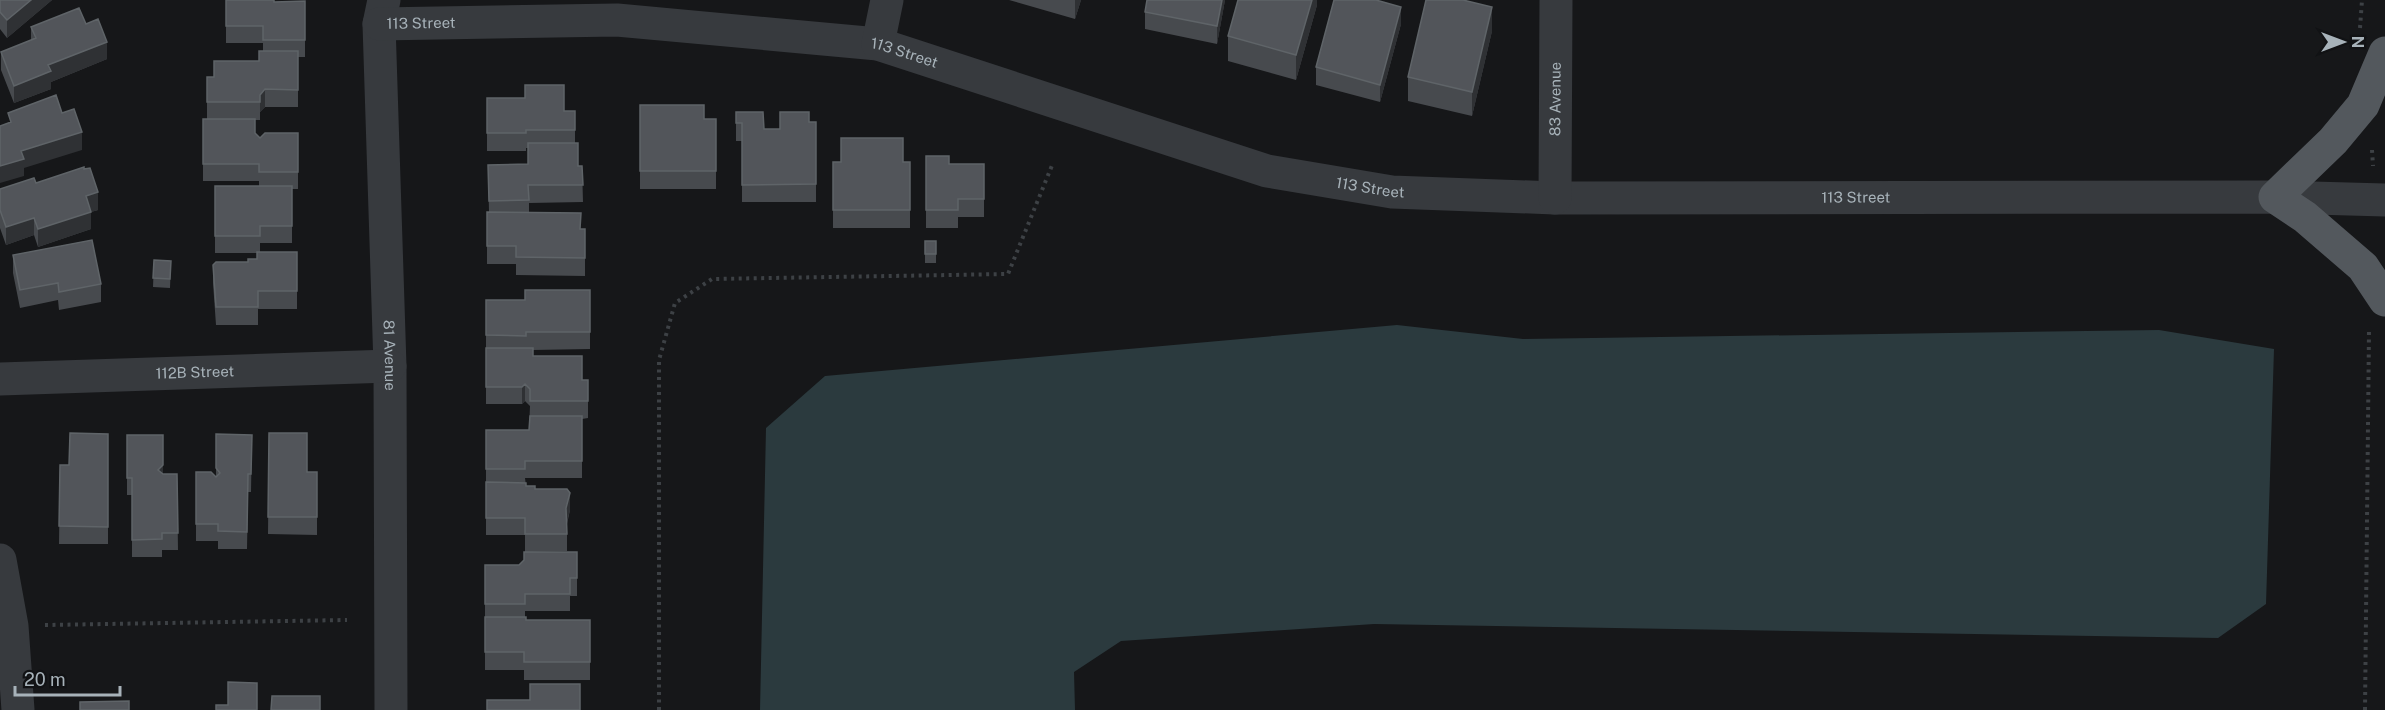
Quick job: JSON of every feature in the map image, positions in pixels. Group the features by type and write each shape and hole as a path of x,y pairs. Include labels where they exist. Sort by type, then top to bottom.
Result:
{"main road":[{"path":"2385,53 2363,105 2333,141 2275,196 2305,217 2363,267 2385,300"}],"street":[{"path":"878,44 887,0"},
{"name":"83 Avenue","path":"1555,198 1556,0"},
{"name":"113 Street","path":"382,12 617,20 878,44 1267,171 1392,192 1555,198 2275,196 2379,200"},
{"name":"81 Avenue","path":"382,12 390,366 391,710"},
{"name":"112B Street","path":"0,379 390,366"},
{"path":"0,560 12,626 18,710"}],"path":[{"path":"2359,33 2362,0"},
{"path":"2363,105 2372,127 2379,200"},
{"path":"659,710 659,360 675,303 712,279 1008,274 1053,163"},
{"path":"2365,710 2369,328"},
{"path":"12,626 347,620"}],"shaded area":[{"path":"1397,325 1523,339 2159,330 2274,349 2266,604 2218,638 1374,624 1121,641 1074,672 1075,710 760,710 766,428 825,376"}],"building":[{"path":"0,0 31,0 7,20 0,12"},
{"path":"226,0 305,1 305,40 263,40 263,26 226,26"},
{"path":"1147,0 1222,0 1217,26 1145,12"},
{"path":"1238,0 1312,0 1296,55 1228,36"},
{"path":"1334,0 1376,0 1401,7 1380,85 1316,67"},
{"path":"1426,0 1463,0 1492,7 1472,92 1408,77"},
{"path":"79,8 86,24 98,19 107,42 48,65 51,71 14,86 1,52 36,38 31,27"},
{"path":"259,51 298,51 298,90 265,89 260,95 260,102 207,102 207,77 214,77 214,61 259,61"},
{"path":"525,85 564,85 564,111 575,111 575,130 487,133 487,98 525,98"},
{"path":"56,95 62,113 74,109 82,132 21,151 24,159 0,166 0,126 11,122 8,113"},
{"path":"640,105 704,105 704,119 716,119 716,171 640,171"},
{"path":"736,112 763,112 764,129 780,129 780,112 809,112 809,122 816,122 816,184 742,185 742,123 736,123"},
{"path":"203,119 255,119 255,133 260,138 265,133 298,133 298,172 259,172 259,164 203,164"},
{"path":"841,138 903,138 903,162 910,162 910,210 833,210 833,162 841,162"},
{"path":"528,143 578,143 578,166 582,166 583,185 528,185 529,200 489,201 488,165 528,164"},
{"path":"926,156 949,156 949,164 984,164 984,199 958,199 958,210 926,210"},
{"path":"84,167 84,169 90,168 98,192 86,196 91,212 38,229 34,218 6,227 0,210 0,189 34,178 36,183"},
{"path":"215,186 292,186 292,226 260,226 260,236 215,236"},
{"path":"487,212 581,213 580,229 585,229 585,258 516,257 516,246 487,246"},
{"path":"92,240 101,284 59,292 58,283 20,290 13,255"},
{"path":"925,241 936,241 936,254 925,254"},
{"path":"257,252 297,252 297,291 258,291 258,307 216,307 213,265 216,262 248,262 248,259 257,259"},
{"path":"154,260 171,261 170,279 153,278"},
{"path":"525,290 590,290 590,332 526,332 526,336 486,335 486,300 525,300"},
{"path":"486,348 533,348 533,356 582,356 582,380 588,380 588,401 530,401 530,389 525,384 522,387 486,387"},
{"path":"530,416 582,416 582,461 525,461 525,469 486,469 486,430 529,430"},
{"path":"70,433 108,434 108,527 59,526 60,465 69,465"},
{"path":"269,433 307,433 307,472 317,472 317,517 268,517"},
{"path":"216,434 252,435 251,474 248,474 247,532 218,531 218,524 196,524 196,472 211,472 216,477 220,473 216,468"},
{"path":"127,435 163,435 163,465 158,470 163,474 177,474 178,533 162,533 162,539 132,540 132,478 127,478"},
{"path":"486,482 526,483 526,486 535,486 535,489 567,489 570,493 566,508 567,534 525,534 525,518 486,518"},
{"path":"524,552 577,552 577,578 570,578 570,594 525,594 525,604 485,604 485,565 519,565 524,560"},
{"path":"485,617 526,617 526,620 590,620 590,662 524,662 524,652 485,652"},
{"path":"228,682 257,683 257,710 216,710 216,705 228,705"},
{"path":"530,684 580,684 580,710 487,710 487,700 530,700"},
{"path":"272,696 320,696 320,710 271,710"},
{"path":"129,701 129,710 80,710 80,702"}]}
